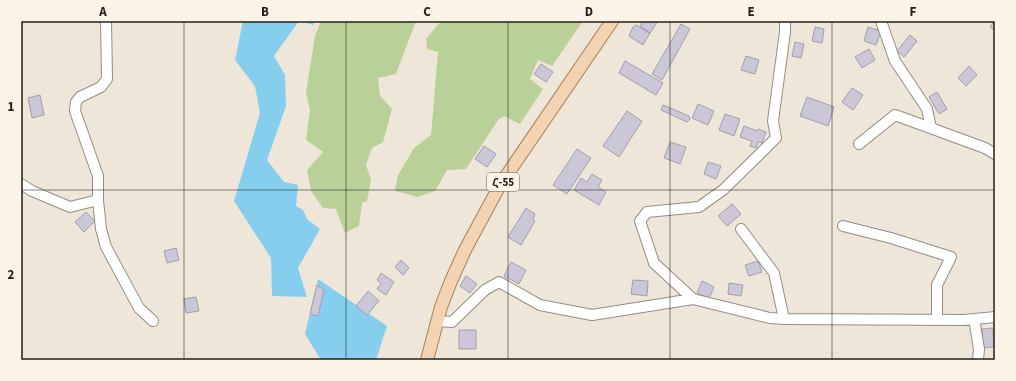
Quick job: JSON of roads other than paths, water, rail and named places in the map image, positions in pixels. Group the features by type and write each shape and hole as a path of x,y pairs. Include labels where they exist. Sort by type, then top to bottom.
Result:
{"main road":[{"name":"Հ-55","path":"427,360 437,321 451,281 465,250 500,185 612,21"}],"street":[{"path":"106,21 107,79 101,87 80,97 76,102 75,112 98,176 98,200 101,229 106,247 139,308 153,321"},
{"path":"693,299 654,264 640,220 647,212 699,207 723,190 776,138 773,121 785,32 785,21"},
{"path":"881,21 895,61 926,109 931,128"},
{"path":"859,144 895,115 985,148 995,154"},
{"path":"21,184 32,192 70,207 98,200"},
{"path":"843,226 891,238 951,257 937,285 937,320"},
{"path":"741,229 774,273 784,319"},
{"path":"437,321 452,322 485,290 499,282 540,305 592,315 693,299 770,318 784,319 937,320 995,317"},
{"path":"974,319 979,349 978,360"}],"water":[{"path":"243,21 299,21 274,56 285,75 286,106 267,160 284,182 298,185 296,206 303,210 307,219 320,229 298,268 307,297 272,296 271,258 234,201 260,113 255,86 235,60"},
{"path":"299,21 313,21 314,25"},
{"path":"318,279 387,326 376,360 321,360 305,334"}]}
